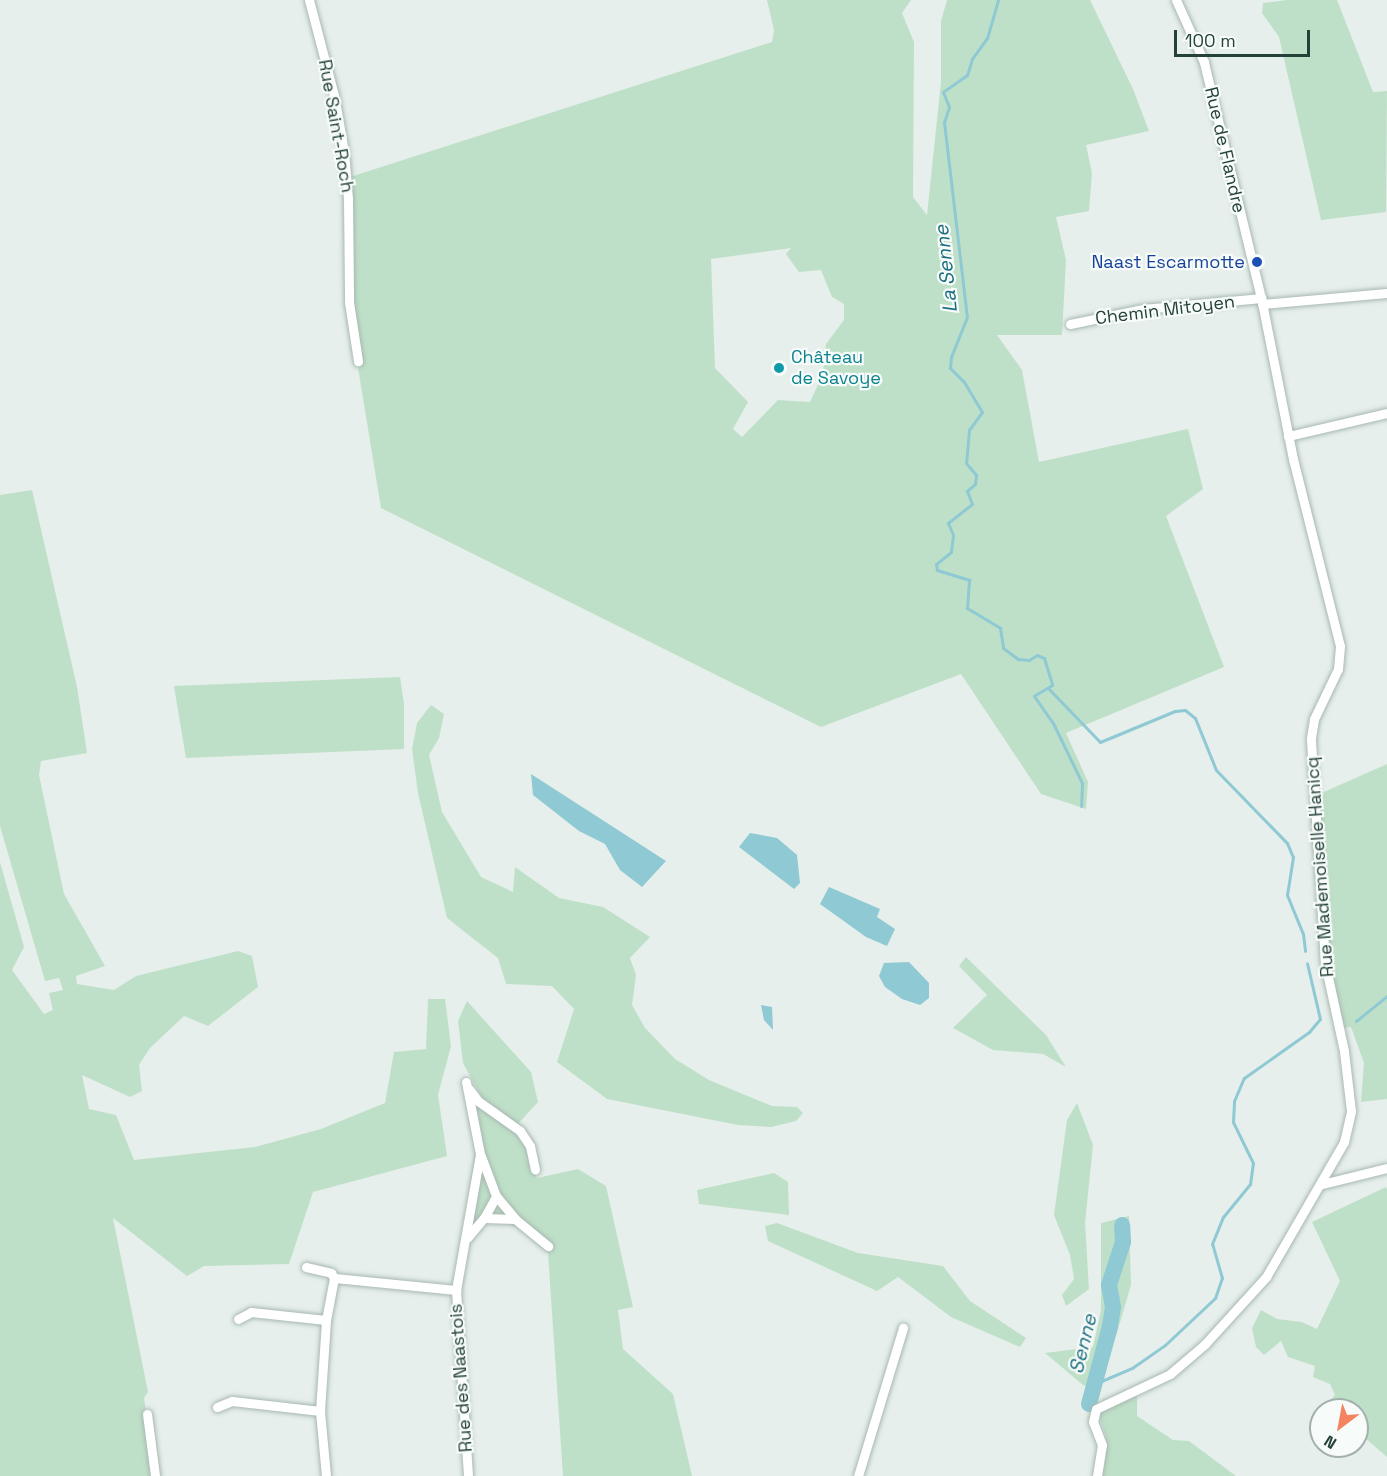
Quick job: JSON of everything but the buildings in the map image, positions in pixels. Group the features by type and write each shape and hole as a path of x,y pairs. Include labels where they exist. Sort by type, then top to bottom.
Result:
{"street":[{"name":"Rue Saint-Roch","path":"309,0 334,95 347,178 348,302 358,361"},
{"name":"Rue de Flandre","path":"1176,0 1204,62 1261,301"},
{"name":"Chemin Mitoyen","path":"1070,324 1143,309 1387,293"},
{"name":"Rue Mademoiselle Hanicq","path":"1097,1476 1102,1445 1093,1422 1096,1409 1148,1387 1205,1344 1275,1265 1344,1142 1352,1111 1344,1051 1324,963 1311,738 1314,719 1338,669 1340,646 1288,436 1261,301"},
{"path":"1288,436 1387,413"},
{"name":"Rue des Naastois","path":"535,1169 530,1146 520,1131 471,1093 466,1082 480,1154 496,1196 514,1219 548,1246"},
{"path":"472,1115 476,1110 488,1108"},
{"name":"Rue des Naastois","path":"468,1476 456,1290 480,1154"},
{"path":"1322,1184 1387,1168"},
{"path":"463,1244 484,1218 496,1196"},
{"path":"484,1218 514,1219"},
{"path":"306,1268 331,1273 334,1278 326,1320 320,1411 326,1476"},
{"path":"334,1278 456,1290"},
{"path":"238,1319 250,1312 326,1320"},
{"path":"859,1476 903,1328"},
{"path":"218,1407 232,1401 320,1411"},
{"path":"147,1414 155,1476"}],"green space":[{"path":"767,0 911,0 902,13 914,42 913,197 927,215 941,82 941,21 947,0 1090,0 1133,89 1149,131 1086,145 1092,173 1089,211 1056,217 1066,260 1062,335 997,335 1022,370 1039,462 1188,429 1203,489 1166,516 1224,667 1066,733 1088,782 1086,809 1041,794 961,674 821,727 381,508 351,325 350,177 772,42 774,30","holes":["791,248 786,254 799,272 821,270 832,297 844,304 844,320 826,344 823,374 810,402 778,400 742,437 733,429 748,402 715,368 711,259"]},
{"path":"1287,0 1337,0 1373,92 1387,91 1386,212 1321,220 1279,37 1262,13 1263,3"},
{"path":"32,490 77,687 87,753 41,761 39,775 64,894 105,966 76,976 77,984 114,990 136,976 238,951 252,956 258,987 208,1026 184,1016 150,1048 139,1065 142,1091 130,1097 82,1075 89,1109 116,1115 134,1160 255,1147 321,1129 385,1103 394,1052 426,1049 428,999 445,999 451,1046 438,1095 447,1156 313,1192 289,1264 204,1266 187,1276 113,1218 148,1392 144,1398 155,1476 0,1476 0,862 24,947 12,970 44,1014 53,1010 49,993 63,990 59,978 45,981 0,826 0,495"},
{"path":"400,677 404,704 404,749 186,758 174,686"},
{"path":"431,705 444,714 439,738 429,755 442,812 481,877 513,892 515,867 559,898 603,907 650,937 630,958 636,975 632,1005 645,1028 675,1059 709,1080 772,1106 797,1107 803,1113 796,1121 771,1127 738,1125 607,1099 557,1062 574,1009 552,986 506,984 498,958 447,918 418,793 412,749 417,723"},
{"path":"1387,764 1387,1099 1361,1102 1364,1063 1351,1027 1339,1028 1326,973 1315,796"},
{"path":"966,957 1046,1035 1066,1067 1043,1054 993,1050 953,1028 987,995 959,966"},
{"path":"467,1001 531,1072 538,1102 517,1125 537,1178 578,1169 606,1186 633,1307 618,1310 623,1349 673,1394 692,1476 563,1476 548,1253 519,1228 502,1222 487,1223 463,1237 475,1151 466,1091 481,1096 463,1063 458,1021"},
{"path":"1077,1103 1093,1145 1085,1223 1089,1289 1066,1306 1062,1295 1074,1279 1070,1255 1054,1215 1067,1120"},
{"path":"774,1173 788,1182 789,1215 699,1204 697,1190"},
{"path":"1386,1187 1387,1189 1387,1457 1369,1441 1369,1398 1332,1398 1335,1395 1330,1384 1313,1377 1315,1366 1288,1357 1281,1341 1264,1355 1256,1347 1252,1328 1261,1310 1277,1319 1302,1322 1317,1329 1340,1281 1312,1222"},
{"path":"1129,1216 1131,1285 1100,1390 1083,1385 1045,1353 1093,1347 1101,1310 1101,1223"},
{"path":"777,1223 858,1253 943,1266 970,1301 1026,1338 1020,1347 951,1317 898,1277 877,1291 768,1241 765,1226"},
{"path":"1137,1395 1137,1416 1173,1440 1189,1441 1236,1476 1102,1476 1107,1441 1098,1411"}],"water":[{"path":"531,774 666,861 642,887 620,870 605,844 579,831 533,795"},
{"path":"750,833 777,838 797,855 800,883 794,889 739,847"},
{"path":"829,887 880,909 877,917 895,929 887,946 866,937 820,904"},
{"path":"909,962 929,983 929,998 920,1005 902,999 885,987 879,976 884,963"},
{"path":"761,1005 772,1007 773,1030 764,1020"}],"waterway":[{"name":"La Senne","path":"998,0 987,38 972,59 967,75 943,92 949,107 944,122 967,317 951,357 950,368 964,382 982,412 969,430 966,463 976,475 975,484 967,491 972,504 948,523 953,535 951,552 936,564 937,570 969,580 967,608 1000,628 1003,648 1018,659 1029,660 1037,655 1044,658 1052,685 1034,696 1053,723 1082,783 1081,806"},
{"path":"1048,688 1100,742 1175,711 1185,710 1195,718 1216,770 1287,843 1293,857 1287,895 1303,934 1305,951"},
{"path":"1092,1385 1132,1368 1165,1345 1215,1298 1222,1278 1212,1244 1223,1217 1250,1184 1253,1163 1233,1122 1234,1101 1244,1078 1309,1032 1320,1019 1307,963"},
{"path":"1356,1021 1387,996"},
{"name":"Senne","path":"1089,1404 1110,1326 1113,1307 1109,1285 1123,1242 1122,1225"}],"place":[{"name":"Naast Escarmotte","path":"1257,262"},
{"name":"Château de Savoye","path":"779,368"}]}
